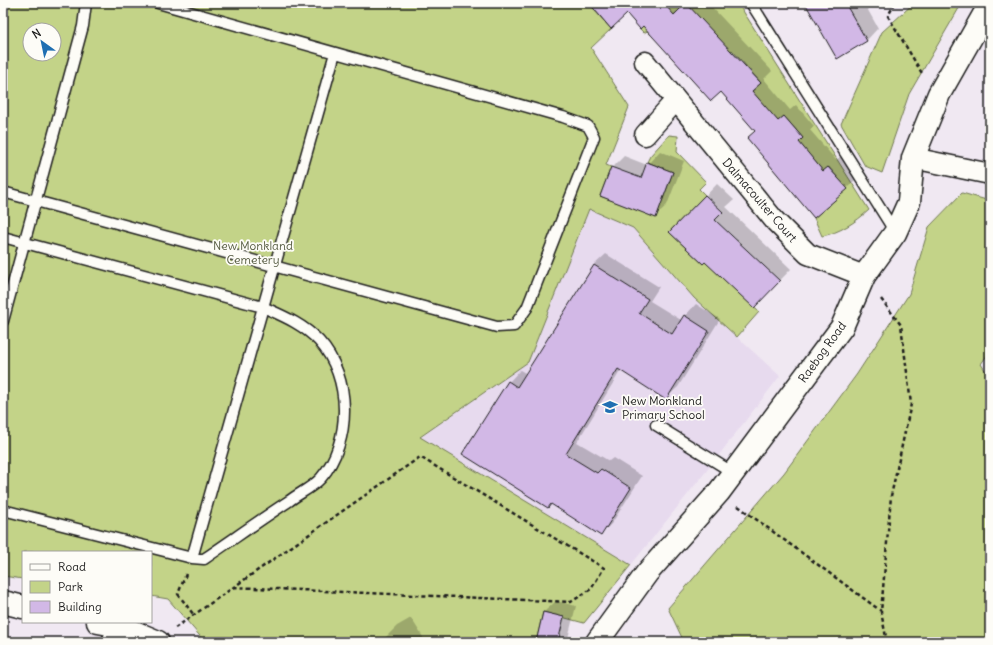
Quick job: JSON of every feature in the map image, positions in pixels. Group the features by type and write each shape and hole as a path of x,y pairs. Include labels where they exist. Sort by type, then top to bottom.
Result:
{"main road":[{"name":"Raebog Road","path":"597,642 647,574 719,492 732,472 842,327 864,276 895,233 909,202 913,158 939,94 990,4"},
{"path":"3,602 22,606"},
{"path":"100,623 116,634 158,641"}],"street":[{"name":"Dalmacoulter Court","path":"645,62 776,221 808,254 864,276"},
{"path":"645,135 676,100"},
{"path":"913,158 990,174"}],"lane":[{"path":"3,321 83,26 86,3"},
{"path":"3,192 497,327 514,326 527,308 594,137 588,126 563,117 158,3"},
{"path":"751,3 895,233"},
{"path":"192,558 335,53"},
{"path":"3,237 263,307 294,320 319,341 332,362 342,386 344,409 341,435 333,458 320,479 204,559 192,558 3,510"},
{"path":"656,425 732,472"}],"path":[{"path":"895,3 888,16 919,71 939,94"},
{"path":"864,276 901,325 911,404 891,496 881,612 887,642"},
{"path":"158,641 193,614 232,587 420,457 604,568 591,589 571,602 232,587"},
{"path":"719,492 881,612"},
{"path":"192,558 178,594 193,614"}],"shaded area":[{"name":"New Monkland Primary School","path":"589,209 633,228 694,298 780,376 631,565 420,438 528,362"}],"green space":[{"name":"New Monkland Cemetery","path":"3,3 603,3 595,11 611,29 591,48 629,107 606,165 611,167 600,196 656,217 673,172 647,162 650,156 669,135 678,136 677,152 706,182 699,189 705,195 669,232 703,264 725,241 730,246 736,240 741,244 715,271 759,312 737,337 694,298 633,228 589,209 528,362 420,437 631,565 584,623 543,612 536,642 205,642 168,599 152,596 152,551 22,551 22,579 3,576"},
{"path":"664,3 738,3 869,210 859,219 847,226 828,235 822,236 814,218 847,189 829,167 823,171 806,151 784,169 771,166 803,138 784,116 778,121 738,104 761,83 732,50 695,82 686,4 651,35 647,31 644,33 640,29"},
{"path":"914,3 962,3 909,94 882,173 865,166 841,124 882,32"},
{"path":"962,193 990,201 990,351 981,364 990,378 990,642 957,642 934,637 918,642 684,642 668,608 784,473 857,374 909,294 929,227"}],"building":[{"path":"589,3 669,3 666,6 674,15 686,3 761,83 752,91 778,121 784,116 803,138 799,142 823,171 828,167 848,189 814,218 747,138 755,131 721,92 711,101 643,26 640,29 627,14 611,29"},
{"path":"805,3 845,3 867,41 837,59"},
{"path":"647,162 673,172 656,218 600,196 611,167 641,178"},
{"path":"705,195 723,212 715,220 780,281 754,308 705,262 703,264 669,232"},
{"path":"594,265 648,299 639,313 672,334 684,315 709,331 666,400 618,369 566,454 597,473 601,469 631,488 601,536 551,504 548,508 462,454 508,381 517,387"},
{"path":"543,612 564,617 558,642 536,642"}],"place":[{"name":"New Monkland Primary School","path":"610,407"}]}
